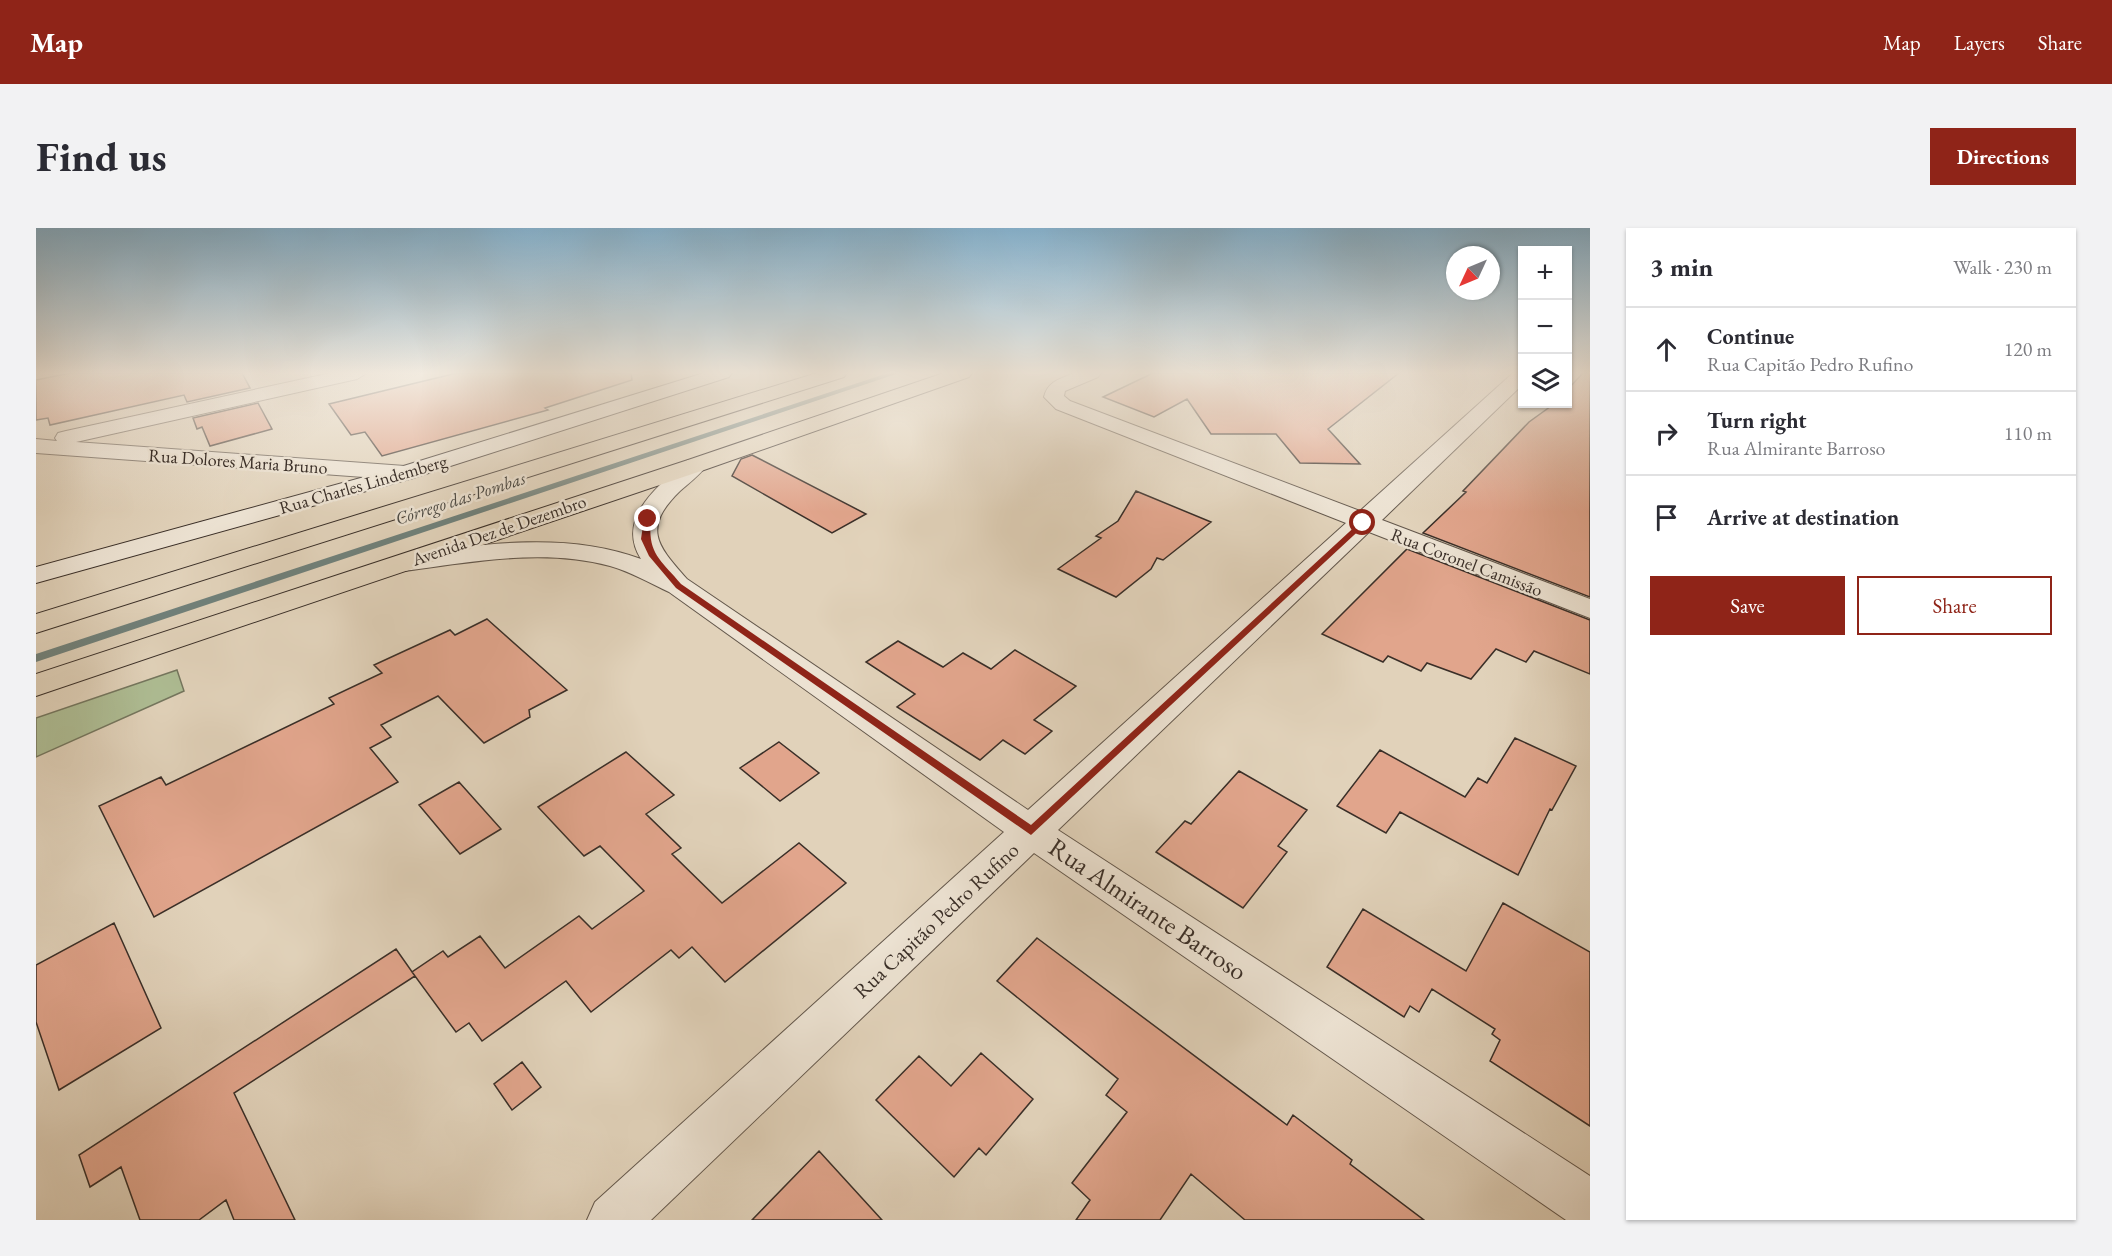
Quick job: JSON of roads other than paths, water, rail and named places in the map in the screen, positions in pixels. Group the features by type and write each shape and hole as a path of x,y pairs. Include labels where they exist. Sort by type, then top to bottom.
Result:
{"highway":[{"path":"36,624 689,419"},
{"name":"Avenida Dez de Dezembro","path":"36,685 828,419"}],"street":[{"path":"36,446 153,419"},
{"name":"Rua Charles Lindemberg","path":"36,576 405,473 579,419"},
{"name":"Rua Coronel Camissão","path":"1100,419 1590,609"},
{"name":"Rua Capitão Pedro Rufino","path":"613,1220 1474,419"},
{"name":"Rua Dolores Maria Bruno","path":"36,446 405,473"},
{"name":"Rua Almirante Barroso","path":"679,586 653,556 645,539 648,519 662,496 696,465"},
{"name":"Rua Almirante Barroso","path":"403,563 498,550 559,550 617,560 679,586 1031,831 1590,1206"}],"waterway":[{"name":"Córrego das Pombas","path":"36,658 755,419"}]}
